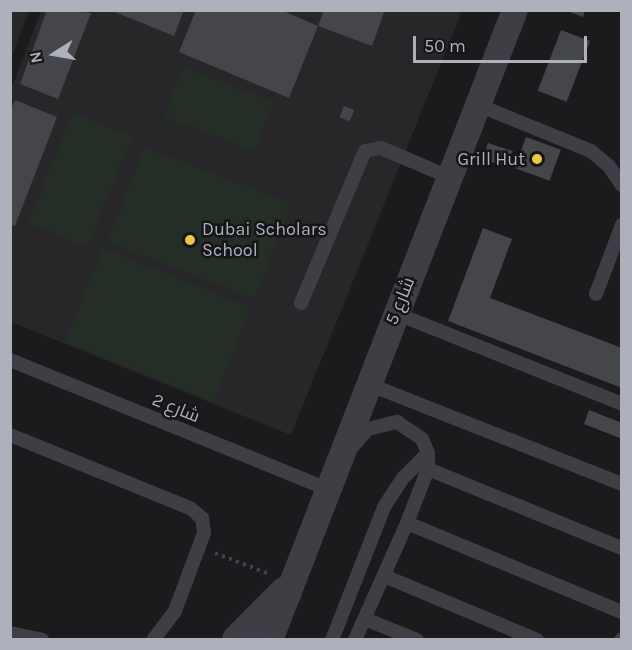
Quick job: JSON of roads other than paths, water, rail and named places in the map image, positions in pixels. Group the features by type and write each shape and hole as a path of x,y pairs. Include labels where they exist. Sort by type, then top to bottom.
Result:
{"street":[{"name":"شارع 5","path":"270,639 288,586 515,10"},
{"name":"شارع 5","path":"255,639 288,586"},
{"path":"238,639 288,586"}],"lane":[{"path":"478,105 591,151 609,166 621,185"},
{"path":"301,303 365,151 381,148 449,177"},
{"path":"596,294 621,225"},
{"path":"396,314 621,404"},
{"name":"شارع 2","path":"10,360 327,489"},
{"path":"368,384 621,484"},
{"path":"327,489 357,440 368,429 381,423 397,422 411,428 422,439 428,453 428,468 407,524 355,639"},
{"path":"10,435 197,512 205,525 199,548 175,611 153,639"},
{"path":"332,639 384,507 403,478 428,453"},
{"path":"428,468 621,548"},
{"path":"407,524 621,612"},
{"path":"384,576 537,639"},
{"path":"365,619 417,639"},
{"path":"10,633 42,639"}],"place":[{"name":"Grill Hut","path":"537,159"},
{"name":"Dubai Scholars School","path":"190,240"}]}
